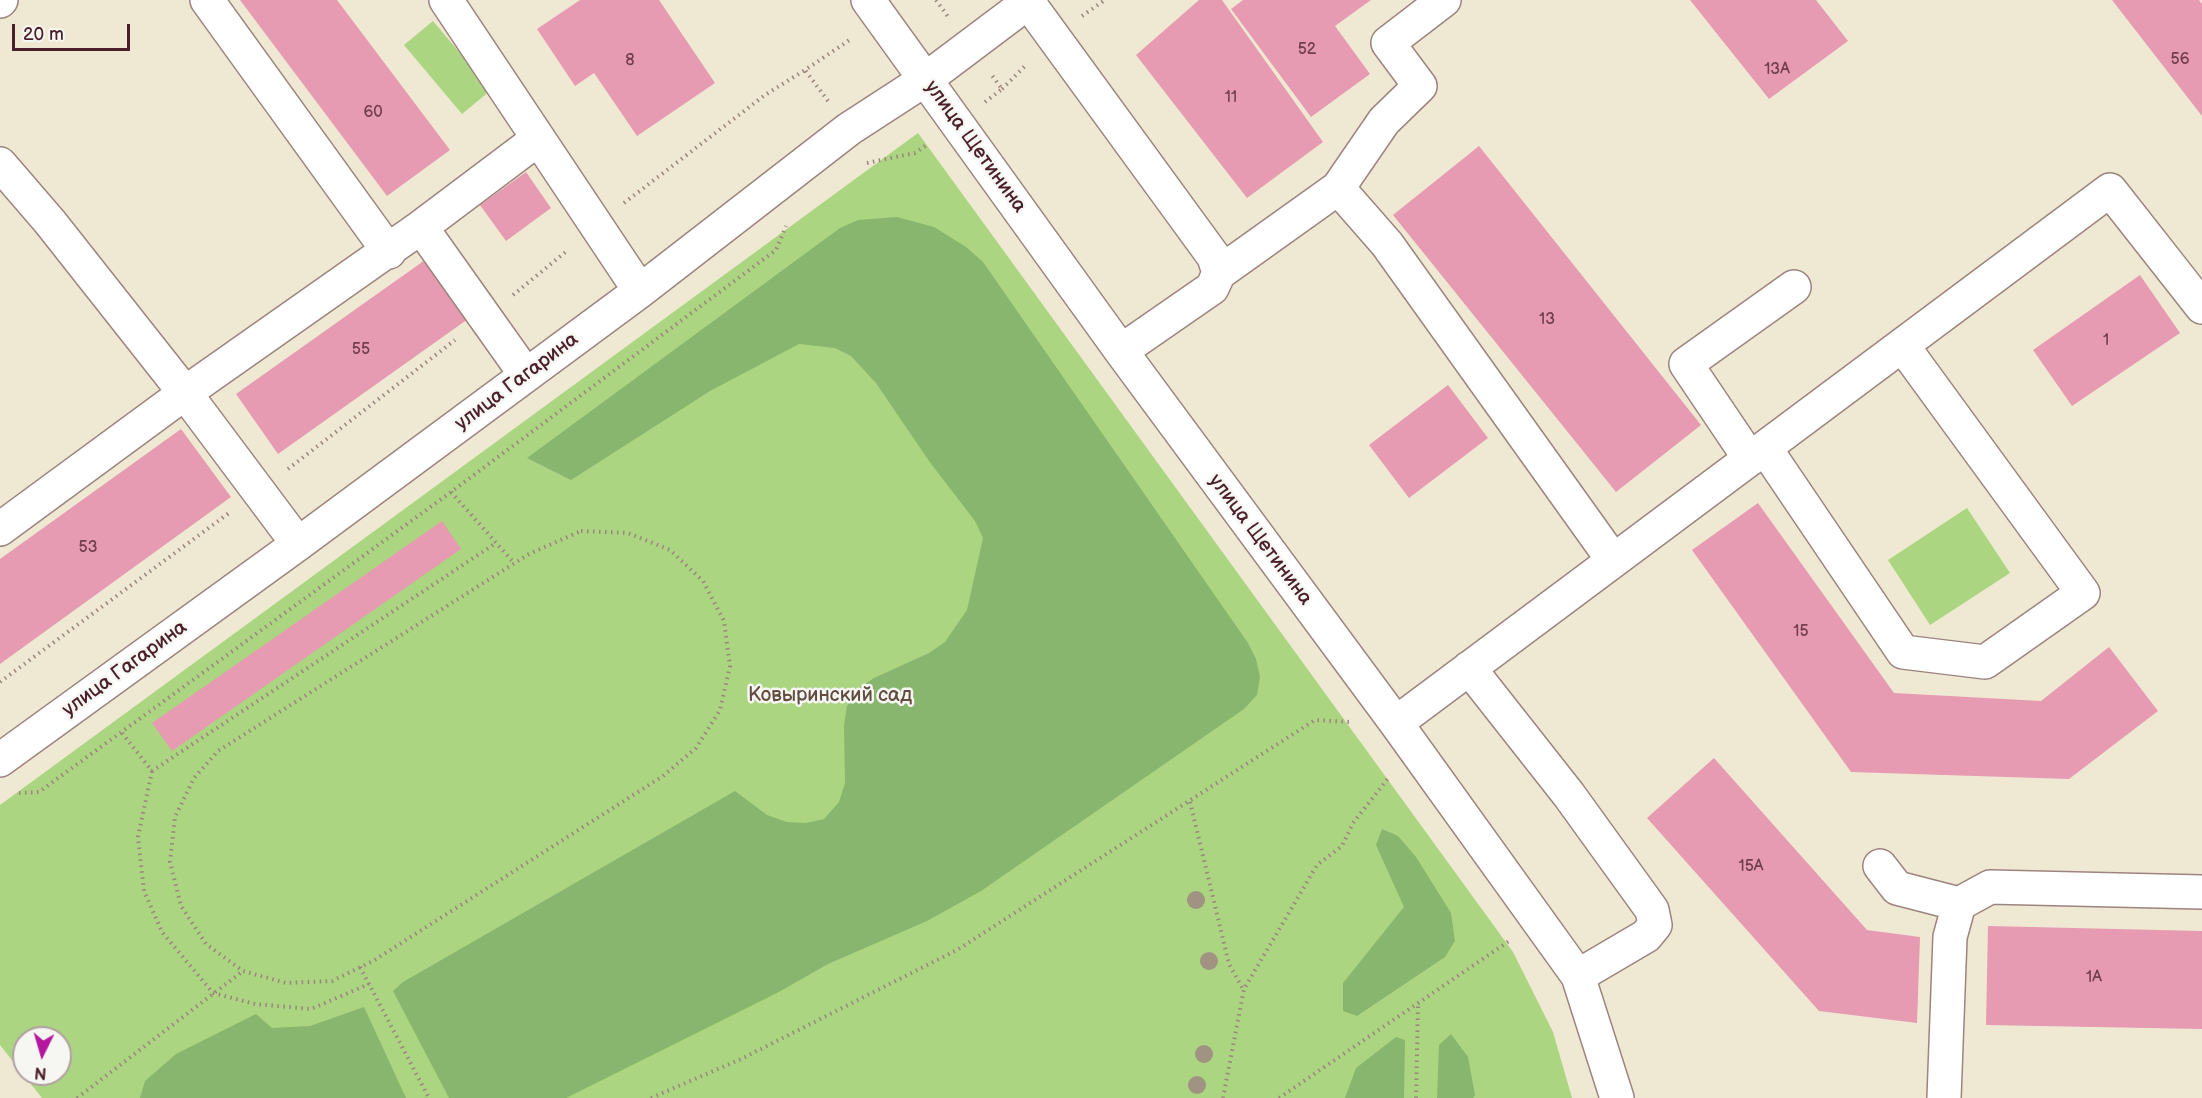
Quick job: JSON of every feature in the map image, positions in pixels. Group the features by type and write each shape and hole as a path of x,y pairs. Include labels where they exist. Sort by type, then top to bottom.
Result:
{"street":[{"path":"207,0 388,252"},
{"path":"446,0 640,291"},
{"path":"1121,351 1212,288 1219,273 1338,188 1384,121 1420,86 1388,44 1444,0"},
{"path":"1029,1 1214,257 1219,273"},
{"name":"улица Гагарина","path":"0,760 298,544 640,291 849,129 926,79 1029,1"},
{"name":"улица Щетинина","path":"875,9 1121,351 1578,976 1617,1098"},
{"path":"0,529 185,393 388,252 538,139"},
{"path":"0,164 50,222 185,393 298,544"},
{"path":"1338,188 1388,244 1613,560"},
{"path":"1404,735 1469,668 2110,190 2202,307"},
{"path":"422,227 526,375"},
{"path":"1794,286 1686,364 1757,453 1903,652 1985,662 2083,593 1902,345"},
{"path":"1469,668 1569,795 1652,910 1655,925 1646,936 1578,976"},
{"path":"1880,866 1897,888 1959,904 1990,887 2202,892"},
{"path":"1944,1098 1950,936 1959,904"}],"path":[{"path":"0,682 258,491 485,317 756,102 805,70 875,9"},
{"path":"805,70 877,162 857,163"},
{"path":"10,793 39,792 122,733 776,250 787,224"},
{"path":"451,492 514,563"},
{"path":"581,531 628,533 670,550 703,581 724,621 730,666 720,710 696,748 663,777 360,968 332,981 286,983 243,971 206,944 181,906 170,862 175,818 194,778 218,751 514,563 581,531"},
{"path":"369,984 310,1008 255,1004 213,993 162,932 144,891 138,837 152,771 496,543"},
{"path":"651,1098 741,1059 957,950 1315,720 1404,735 1342,846 1317,865 1244,989 1223,1098"},
{"path":"122,733 152,771"},
{"path":"1190,801 1229,964 1244,989"},
{"path":"1279,1098 1538,922"},
{"path":"360,968 429,1098"},
{"path":"77,1098 243,971"},
{"path":"1416,1098 1418,1003"}],"green space":[{"path":"433,21 491,90 462,114 404,45"},
{"name":"Ковыринский сад","path":"918,133 1513,952 1553,1032 1572,1098 42,1098 32,1086 72,1086 72,1026 12,1026 12,1060 0,1045 0,805"},
{"path":"897,217 934,227 966,247 983,262 1248,643 1256,659 1260,677 1257,695 1244,709 981,891 927,921 828,964 777,993 566,1098 449,1098 393,991 403,982 735,791 767,815 787,822 806,823 824,819 839,802 845,783 844,725 847,706 857,689 874,678 929,653 945,642 967,610 983,538 975,521 929,461 876,383 851,356 835,348 799,344 710,391 571,480 527,458 840,228 858,220"},
{"path":"1967,508 2010,573 1930,625 1888,560"},
{"path":"1382,829 1398,836 1416,857 1451,913 1455,941 1445,957 1357,1016 1343,1011 1343,983 1404,907 1376,845"},
{"path":"364,1007 406,1098 140,1098 145,1081 176,1054 256,1014 272,1028 310,1026"},
{"path":"1451,1034 1468,1057 1475,1095 1473,1098 1437,1098 1439,1045"},
{"path":"1396,1037 1405,1040 1404,1098 1345,1098 1356,1068"}],"building":[{"path":"240,0 337,0 450,150 387,196"},
{"path":"580,0 659,0 715,83 637,136 594,73 575,86 537,29"},
{"path":"1199,0 1222,0 1323,142 1247,198 1136,55"},
{"path":"1243,0 1371,0 1335,26 1370,74 1311,117 1231,9"},
{"path":"1690,0 1816,0 1848,41 1769,99"},
{"path":"2112,0 2199,0 2202,4 2202,116"},
{"path":"1479,146 1701,425 1616,492 1393,215"},
{"path":"526,172 551,208 506,241 480,205"},
{"path":"425,260 468,319 278,454 236,394"},
{"path":"2140,275 2180,333 2072,406 2033,350"},
{"path":"1448,385 1488,438 1409,498 1369,445"},
{"path":"181,429 231,497 0,664 0,559"},
{"path":"1758,503 1894,693 2041,701 2109,647 2158,711 2069,779 1851,772 1692,550"},
{"path":"442,521 461,549 172,751 152,723"},
{"path":"1714,758 1867,930 1920,937 1917,1023 1819,1011 1647,818"},
{"path":"1988,926 2202,931 2202,1029 1986,1025"}]}
